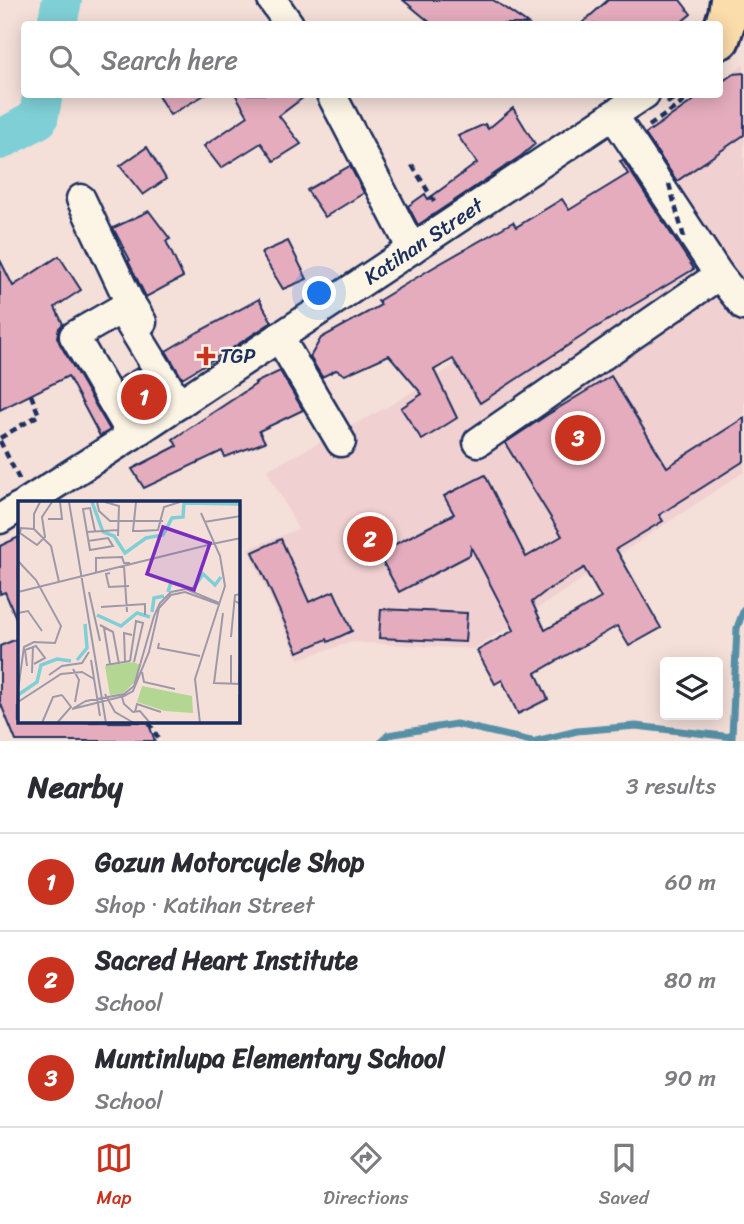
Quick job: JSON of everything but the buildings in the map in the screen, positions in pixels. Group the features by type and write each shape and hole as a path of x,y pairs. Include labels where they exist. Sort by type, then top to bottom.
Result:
{"highway":[{"path":"723,28 730,0"},
{"path":"723,46 744,44"}],"street":[{"path":"272,0 287,21"},
{"path":"723,43 744,29"},
{"path":"333,98 412,249"},
{"name":"Katihan Street","path":"30,501 639,98"},
{"path":"613,116 719,275 744,306"},
{"path":"82,199 128,299 183,401"},
{"path":"478,442 719,275"},
{"path":"132,435 74,336 121,309 183,401"},
{"path":"279,337 341,442"},
{"name":"Katihan Street","path":"0,519 18,508"}],"path":[{"path":"646,128 689,98"},
{"path":"412,165 449,225"},
{"path":"668,184 685,241"},
{"path":"24,501 0,440 39,415 31,395"},
{"path":"150,724 160,741"}],"shaded area":[{"path":"744,64 744,472 473,649 352,642 298,659 248,549 298,529 267,470 393,404 694,214 643,133 695,98 723,98 723,79"}],"waterway":[{"path":"58,21 62,0"},
{"path":"0,140 38,119 42,98"},
{"path":"536,741 577,731 636,726 732,737 737,628 744,609"},
{"path":"382,741 388,735 456,724 531,741"}],"place":[{"name":"TGP","path":"206,356"},
{"name":"Gozun Motorcycle Shop","path":"144,397"},
{"name":"Muntinlupa Elementary School","path":"578,438"},
{"name":"Sacred Heart Institute","path":"370,539"}]}
